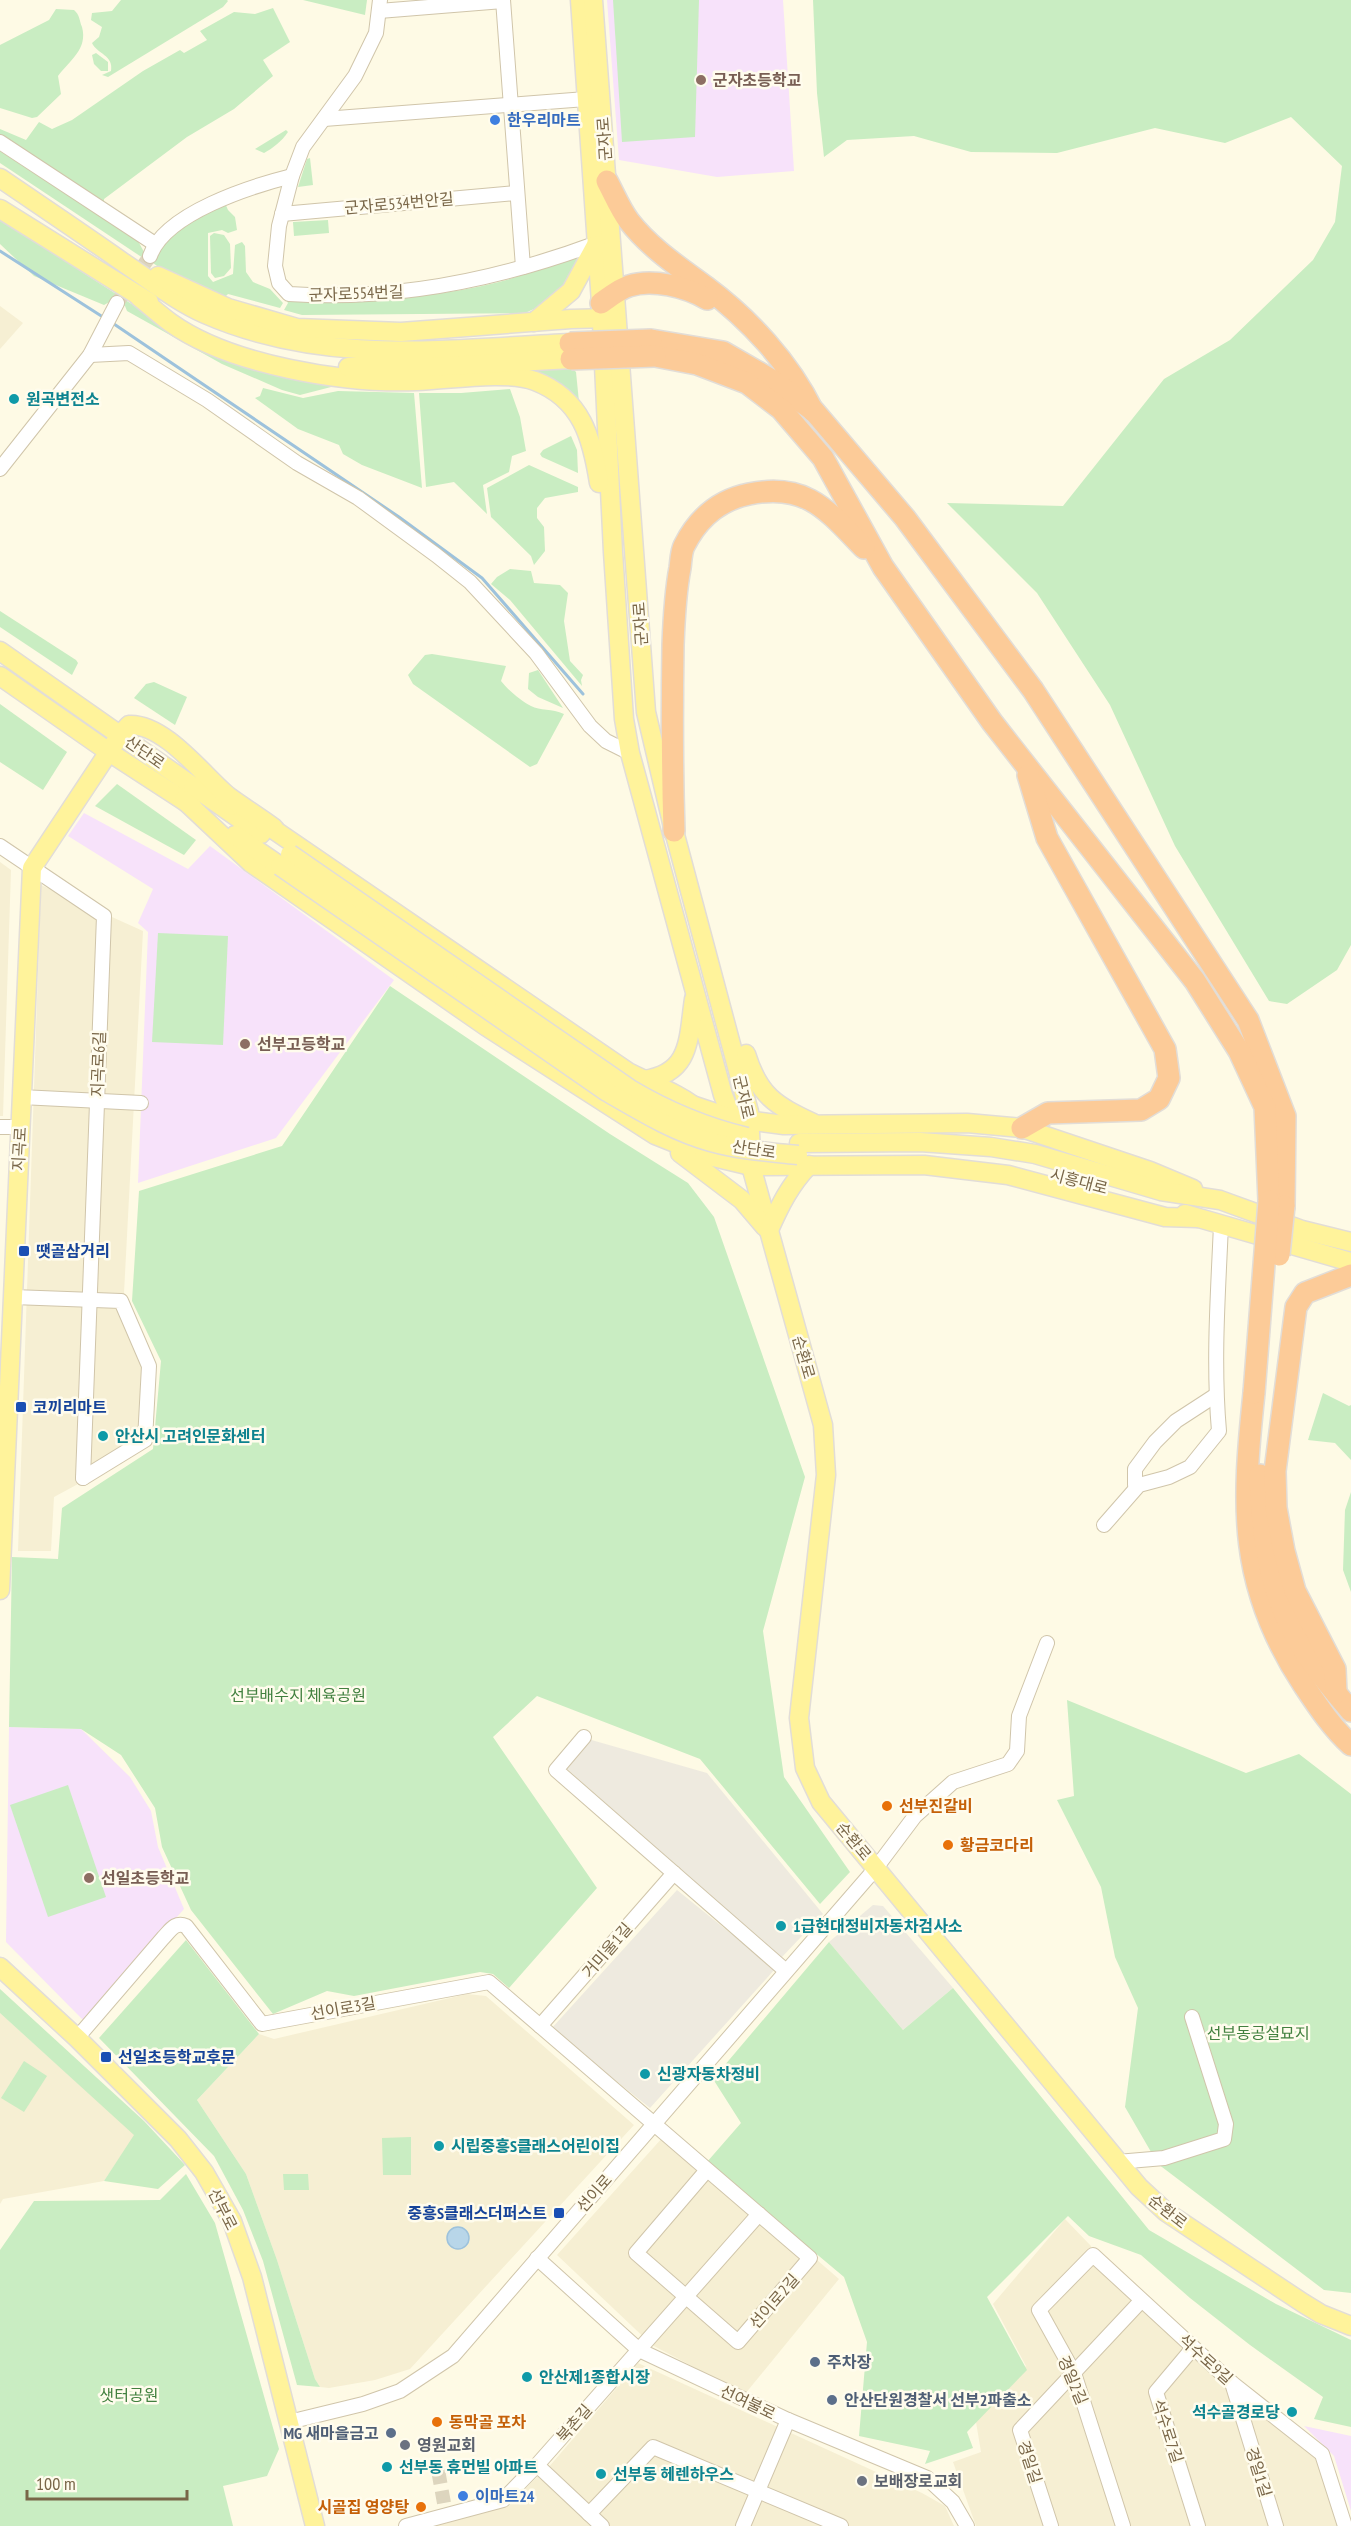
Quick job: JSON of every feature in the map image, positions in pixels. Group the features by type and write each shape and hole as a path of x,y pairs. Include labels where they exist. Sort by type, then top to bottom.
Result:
{"highway":[{"path":"607,181 628,219 640,234 739,317 772,348 800,384 814,411 905,518 1033,690 1248,1020 1285,1116 1261,1395 1261,1512 1267,1556 1282,1608 1305,1650 1351,1712"},
{"path":"609,308 630,285 648,284 694,291 739,317"},
{"path":"571,351 653,348 723,352 770,379 814,411"},
{"path":"653,348 747,383 781,409 804,433 823,458 883,567 992,722 1195,981 1239,1051 1265,1107 1276,1203"},
{"path":"674,831 671,740 674,600 684,546 711,509 735,496 761,491 786,492 806,497 834,515 883,567"},
{"path":"1022,1128 1048,1113 1141,1110 1159,1099 1169,1078 1165,1049 1047,838 1024,763"},
{"path":"1336,1693 1335,1670 1294,1591 1276,1508 1275,1472 1296,1307 1305,1293 1351,1275"},
{"path":"1261,1395 1248,1448 1246,1509 1250,1558 1264,1612 1295,1673 1315,1702 1351,1745"}],"main road":[{"name":"군자로","path":"580,0 597,243 609,308 646,712 674,831 750,1120 751,1166"},
{"name":"군자로","path":"593,0 607,181 613,552 624,719 630,753 653,844 718,1077 731,1118 751,1166"},
{"path":"0,178 167,293 204,314 253,331 323,347 354,350 571,351"},
{"path":"0,209 139,297 201,328 227,339 302,360 352,367 428,367 571,351"},
{"path":"534,322 571,291 597,243"},
{"path":"126,264 228,308 297,328 401,332 534,322 609,308"},
{"path":"139,297 172,324 199,338 236,354 285,368 338,377 380,380 515,377 534,380 550,388 565,398 582,418 595,456 601,502 613,552"},
{"name":"산단로","path":"0,651 120,735 188,793 630,1089 712,1136 763,1142 802,1155"},
{"name":"산단로","path":"0,676 108,752 188,793"},
{"path":"32,868 120,735 129,725 140,724 164,738 228,796 451,952 644,1080 701,1112 705,1120 702,1136 695,1143 687,1145 675,1143"},
{"path":"188,793 274,828"},
{"path":"188,793 251,863 487,1027 652,1133 742,1200 768,1230 793,1182 802,1155"},
{"name":"지곡로","path":"0,1590 5,1347 13,1297 32,868"},
{"path":"712,974 734,1014 752,1076 768,1099 782,1109 814,1125"},
{"path":"644,1080 668,1074 680,1062 690,1035 695,991"},
{"path":"718,1077 724,1082 731,1083 736,1080 738,1072"},
{"path":"690,1104 731,1118 784,1125 967,1123 1022,1128 1150,1171 1220,1200"},
{"path":"802,1155 801,1163 794,1157 791,1147 793,1137 799,1130 814,1125"},
{"path":"652,1133 705,1155 751,1166 802,1155 854,1167 924,1165 1008,1175 1165,1217 1197,1218"},
{"name":"시흥대로","path":"802,1155 920,1142 991,1148 1045,1157 1158,1197 1197,1218 1351,1262"},
{"name":"순환로","path":"751,1166 823,1425 826,1475 799,1718 805,1768 821,1802 1117,2162 1166,2212 1303,2303 1321,2314 1351,2326"},
{"name":"시흥대로","path":"1158,1197 1220,1200 1302,1230 1351,1242"},
{"name":"선부로","path":"0,1967 77,2038 178,2139 204,2172 232,2221 252,2277 315,2526"}],"street":[{"path":"379,5 503,0 523,267"},
{"name":"군자로554번길","path":"379,5 376,33 355,76 303,147 292,176 282,214 275,266 279,283 289,294 363,296 438,288 554,259 597,243"},
{"path":"324,119 586,99"},
{"path":"0,142 153,250 206,205 259,184 292,176"},
{"name":"군자로534번안길","path":"282,214 516,192"},
{"path":"0,470 90,355 115,306"},
{"path":"90,355 129,353 207,400 297,463 358,498 428,549 470,582 536,653 590,726 606,741 630,753"},
{"path":"0,846 32,868"},
{"name":"지곡로6길","path":"32,868 104,916 83,1478 145,1440 149,1366 121,1301 90,1300"},
{"path":"21,1097 141,1103"},
{"path":"0,1127 20,1127"},
{"path":"1104,1525 1139,1485 1169,1477 1190,1467 1219,1431 1216,1395 1216,1339 1221,1225"},
{"path":"13,1297 90,1300"},
{"path":"1135,1485 1135,1469 1155,1442 1176,1421 1216,1395"},
{"name":"선이로","path":"289,2422 400,2391 453,2356 876,1868 915,1816 953,1782 1008,1764 1017,1751 1018,1716 1047,1643"},
{"path":"584,1737 556,1770 786,1971"},
{"name":"거미울1길","path":"540,2026 674,1873"},
{"name":"선이로3길","path":"77,2038 163,1938 175,1926 181,1924 186,1926 262,2024 489,1982 653,2125"},
{"path":"1117,2162 1164,2158 1224,2139 1226,2124 1192,2018"},
{"name":"선이로2길","path":"653,2125 707,2170 759,2214 810,2258 738,2342 636,2253 707,2170"},
{"path":"686,2297 759,2214"},
{"name":"석수로9길","path":"1093,2255 1232,2383 1322,2454 1345,2526"},
{"name":"경일2길","path":"1093,2255 1039,2310 1074,2373 1123,2526"},
{"name":"선여불로","path":"537,2258 639,2350 788,2420 927,2478 953,2502 967,2526"},
{"name":"북촌길","path":"406,2526 446,2510 503,2500 537,2465 686,2297"},
{"name":"경일길","path":"1051,2526 1020,2430 1141,2301"},
{"name":"석수로7길","path":"1193,2348 1156,2392 1194,2525"},
{"name":"경일1길","path":"1232,2383 1276,2526"},
{"path":"742,2526 788,2420"},
{"path":"589,2514 653,2447 841,2526"},
{"path":"537,2465 602,2526"}],"shaded area":[{"name":"군자초등학교","path":"607,0 783,0 794,171 717,177 619,160"},
{"path":"0,306 23,323 0,349"},
{"name":"선부고등학교","path":"84,813 188,869 210,846 394,980 276,1138 138,1183 148,932 138,923 153,889 68,836"},
{"path":"0,862 11,870 3,1116 0,1116"},
{"path":"41,885 143,931 124,1293 153,1358 152,1444 54,1497 51,1551 18,1551"},
{"name":"선일초등학교","path":"9,1727 81,1729 130,1777 151,1811 158,1847 184,1909 84,2021 6,1942"},
{"path":"588,1739 707,1773 823,1914 781,1958 566,1768"},
{"path":"677,1890 775,1969 650,2108 551,2029"},
{"path":"873,1905 883,1906 953,1988 903,2030 829,1942"},
{"path":"467,1994 486,1996 634,2125 410,2369 375,2380 329,2388 320,2387 315,2379 277,2260 246,2174 197,2100 259,2034 274,2039"},
{"path":"0,2013 135,2135 104,2181 3,2199 0,2204"},
{"path":"663,2137 810,2264 817,2260 839,2279 745,2394 652,2345 557,2255"},
{"path":"1065,2219 1091,2246 1094,2259 1319,2456 1340,2526 976,2526 953,2462 981,2452 975,2416 1026,2366 993,2304"},
{"path":"638,2363 922,2493 945,2506 954,2526 608,2526 548,2468"},
{"path":"1304,2426 1351,2436 1351,2511 1334,2456"},
{"path":"539,2475 596,2526 428,2526 512,2502"}],"green space":[{"path":"121,0 228,1 223,7 108,77 102,75 111,71 110,61 92,43 99,37 102,27 91,20 92,13 112,11"},
{"path":"303,0 367,0 365,15"},
{"path":"613,0 699,0 695,137 622,142"},
{"path":"813,0 1351,0 1351,945 1337,970 1287,1004 1269,1001 1175,846 1110,705 1037,593 947,503 1063,506 1164,379 1230,340 1313,260 1335,222 1342,166 1291,117 1225,143 1155,128 1057,153 971,152 914,136 847,140 824,157 817,93"},
{"path":"273,8 290,42 263,60 273,76 234,109 187,137 104,199 104,203 0,135 0,129 26,140 39,122 52,129 72,120 143,71 180,50 184,53 207,40 200,31 234,12 255,14"},
{"path":"56,9 74,10 83,35 77,54 58,76 61,94 37,117 32,118 0,108 0,45 49,20"},
{"path":"96,53 108,62 108,71 101,71 94,64 92,55"},
{"path":"286,130 288,132 283,138 264,153 255,149"},
{"path":"0,151 138,241 144,252 143,258 0,163"},
{"path":"310,158 313,185 298,187 307,159"},
{"path":"225,203 235,217 237,230 228,233 222,230 208,233 208,276 213,282 233,274 235,245 242,242 245,246 246,272 253,282 270,289 283,303 280,308 228,294 224,298 167,273 153,263 158,247 185,224"},
{"path":"0,219 175,332 335,386 300,395 282,390 222,364 127,311 125,306 113,300 104,305 34,276 0,244"},
{"path":"328,220 329,233 294,236 293,222"},
{"path":"214,233 224,235 230,244 231,268 224,276 215,278 211,273 210,236"},
{"path":"578,257 569,278 559,293 546,303 525,313 302,315 284,310 288,303 285,298 392,298 446,293 509,279"},
{"path":"519,368 572,368 576,372 579,402"},
{"path":"263,388 303,398 338,391 414,393 422,488 362,465 343,454 339,445 298,429 255,398 260,396"},
{"path":"510,389 520,417 526,451 512,456 509,472 483,485 487,514 454,482 426,487 419,393 461,393"},
{"path":"571,436 577,450 578,473 540,454 543,450"},
{"path":"529,465 578,487 578,492 545,498 537,508 537,518 544,527 545,551 534,565 531,556 491,517 487,488"},
{"path":"510,569 531,571 534,583 560,585 568,593 564,621 570,661 583,675 582,686 510,600 491,584"},
{"path":"0,611 76,660 78,663 72,675 0,627"},
{"path":"432,654 506,666 501,681 515,695 535,708 564,714 537,764 530,767 413,684 408,675 425,655"},
{"path":"538,670 563,708 538,697 528,689 529,673"},
{"path":"154,682 187,697 175,725 134,698 146,684"},
{"path":"0,704 67,752 43,790 0,762"},
{"path":"117,784 196,840 184,855 95,806"},
{"path":"158,933 228,936 223,1045 152,1042"},
{"name":"선부배수지 체육공원","path":"390,986 610,1134 688,1183 714,1217 805,1477 763,1631 784,1777 850,1872 820,1904 700,1759 537,1696 493,1737 597,1888 509,1988 493,1974 480,1972 354,1996 327,1991 273,2014 191,1910 162,1847 155,1808 121,1755 81,1729 9,1727 12,1557 58,1559 62,1508 153,1449 161,1361 132,1301 139,1191 282,1146"},
{"path":"1323,1393 1351,1405 1351,1460 1335,1443 1308,1440"},
{"path":"1351,1492 1351,1592 1343,1570 1345,1510"},
{"name":"선부동공설묘지","path":"1067,1700 1246,1773 1299,1754 1351,1794 1351,2293 1324,2290 1158,2164 1125,2107 1138,2008 1115,1957 1101,1887 1057,1800 1074,1796"},
{"path":"68,1785 106,1897 48,1917 10,1805"},
{"path":"186,1940 259,2034 197,2100 246,2174 277,2260 315,2379 320,2387 297,2385 263,2261 243,2210 214,2156 99,2038"},
{"path":"829,1942 903,2030 953,1988 1149,2230 1276,2304 1351,2340 1351,2427 1314,2419 1323,2397 1250,2345 1190,2298 1141,2255 1089,2236 1068,2216 987,2297 1027,2370 967,2432 973,2448 925,2464 930,2451 859,2436 867,2342 844,2277 707,2162 741,2123 713,2079"},
{"path":"0,1989 144,2121 185,2165 158,2189 104,2181 134,2135 0,2013"},
{"path":"24,2061 47,2076 24,2112 1,2098"},
{"path":"411,2137 411,2175 383,2175 382,2138"},
{"name":"샛터공원","path":"186,2174 215,2223 279,2449 267,2476 223,2486 233,2526 0,2526 0,2250 34,2201 160,2200"},
{"path":"283,2174 308,2174 309,2190 284,2190"}],"water":[{"path":"458,2227 468,2234 469,2238 462,2248 458,2249 448,2242 447,2238 454,2228"}],"waterway":[{"path":"0,251 106,319"},
{"path":"111,322 399,517 482,578 583,694"}],"tunnel":[{"path":"117,303 150,256"},
{"path":"438,2470 444,2503"}],"place":[{"name":"군자초등학교","path":"701,80"},
{"name":"한우리마트","path":"495,120"},
{"name":"원곡변전소","path":"14,399"},
{"name":"선부고등학교","path":"245,1044"},
{"name":"땟골삼거리","path":"24,1251"},
{"name":"코끼리마트","path":"21,1407"},
{"name":"안산시 고려인문화센터","path":"103,1436"},
{"name":"선부진갈비","path":"887,1806"},
{"name":"황금코다리","path":"948,1845"},
{"name":"선일초등학교","path":"89,1878"},
{"name":"1급현대정비자동차검사소","path":"781,1926"},
{"name":"선일초등학교후문","path":"106,2057"},
{"name":"신광자동차정비","path":"645,2074"},
{"name":"시립중흥S클래스어린이집","path":"439,2146"},
{"name":"중흥S클래스더퍼스트","path":"559,2213"},
{"name":"주차장","path":"815,2362"},
{"name":"안산제1종합시장","path":"527,2377"},
{"name":"안산단원경찰서 선부2파출소","path":"832,2400"},
{"name":"석수골경로당","path":"1292,2412"},
{"name":"동막골 포차","path":"437,2422"},
{"name":"MG 새마을금고","path":"391,2433"},
{"name":"영원교회","path":"405,2445"},
{"name":"선부동 휴먼빌 아파트","path":"387,2467"},
{"name":"선부동 헤렌하우스","path":"601,2474"},
{"name":"보배장로교회","path":"862,2481"},
{"name":"이마트24","path":"463,2496"},
{"name":"시골집 영양탕","path":"421,2507"}]}
